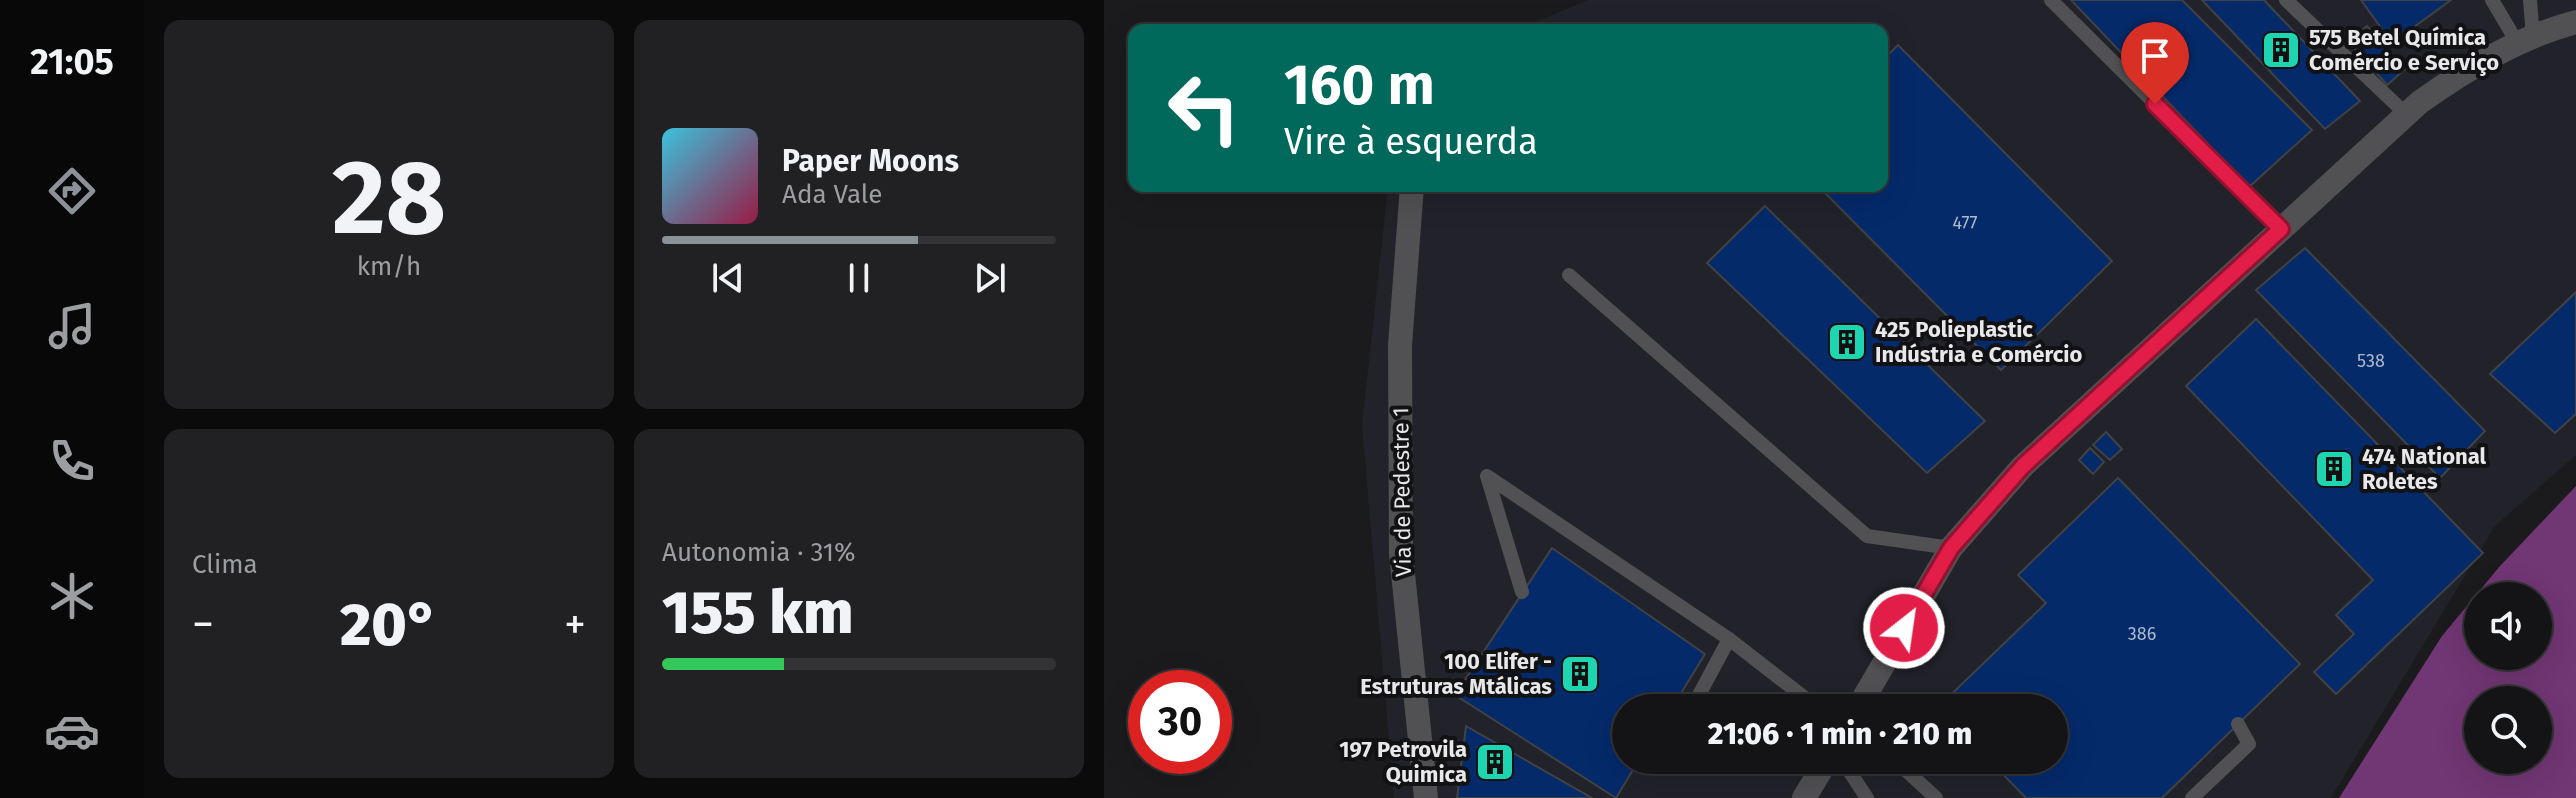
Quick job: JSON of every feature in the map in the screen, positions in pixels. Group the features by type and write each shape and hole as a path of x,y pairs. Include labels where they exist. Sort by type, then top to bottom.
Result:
{"street":[{"path":"1866,694 1951,548 2023,466 2406,114 2471,66 2576,22"},
{"name":"Via de Pedestre 1","path":"1412,192 1400,345 1401,554 1426,798"},
{"path":"1804,798 1819,774"}],"lane":[{"path":"2051,0 2281,229"},
{"path":"2286,0 2406,114"},
{"path":"2492,0 2525,41"},
{"path":"2525,41 2530,0"},
{"path":"1569,275 1867,536 1951,548"},
{"path":"1522,592 1487,476 1729,639 1800,694"},
{"path":"1700,694 1729,639"},
{"path":"2192,798 2249,744 2238,724"},
{"path":"1851,774 1867,798"},
{"path":"1910,774 1936,798"}],"shaded area":[{"path":"1588,0 2576,0 2576,455 2495,526 2331,798 1394,798 1362,425 1387,192 1888,192 1888,24 1530,24"},
{"path":"2576,486 2576,798 2339,798 2442,636 2464,609 2464,670 2552,670 2552,582 2487,582"}],"building":[{"path":"2071,0 2182,0 2312,130 2249,187"},
{"name":"575 Betel Química Comércio e Serviço","path":"2202,0 2264,0 2360,101 2325,129"},
{"path":"2361,0 2451,0 2392,43"},
{"path":"2367,26 2405,69 2387,85 2349,42"},
{"path":"1898,45 2112,261 2001,370 1824,192 1888,192 1888,55"},
{"name":"425 Polieplastic Indústria e Comércio","path":"1765,206 1985,421 1927,473 1707,263"},
{"path":"2305,248 2485,431 2440,478 2256,290"},
{"path":"2576,292 2576,414 2555,433 2490,374"},
{"name":"474 National Roletes","path":"2256,319 2483,553 2336,694 2314,672 2354,634 2336,615 2373,580 2186,386"},
{"path":"2106,432 2122,449 2110,460 2093,445"},
{"path":"2090,448 2104,462 2093,474 2079,460"},
{"path":"2118,478 2300,664 2162,798 2026,798 2003,774 2068,774 2068,694 1952,694 2046,603 2018,575"},
{"name":"100 Elifer - Estruturas Mtálicas","path":"1552,548 1705,654 1681,694 1612,694 1612,774 1631,774 1616,798 1455,695"},
{"name":"197 Petrovila Quimica","path":"1466,726 1592,798 1457,798"}],"place":[{"name":"575 Betel Química Comércio e Serviço","path":"2281,50"},
{"name":"425 Polieplastic Indústria e Comércio","path":"1847,342"},
{"name":"474 National Roletes","path":"2334,469"},
{"name":"100 Elifer - Estruturas Mtálicas","path":"1580,674"},
{"name":"197 Petrovila Quimica","path":"1495,762"}],"route":[{"path":"1904,628 1951,548 2023,466 2281,229 2155,104"}]}
